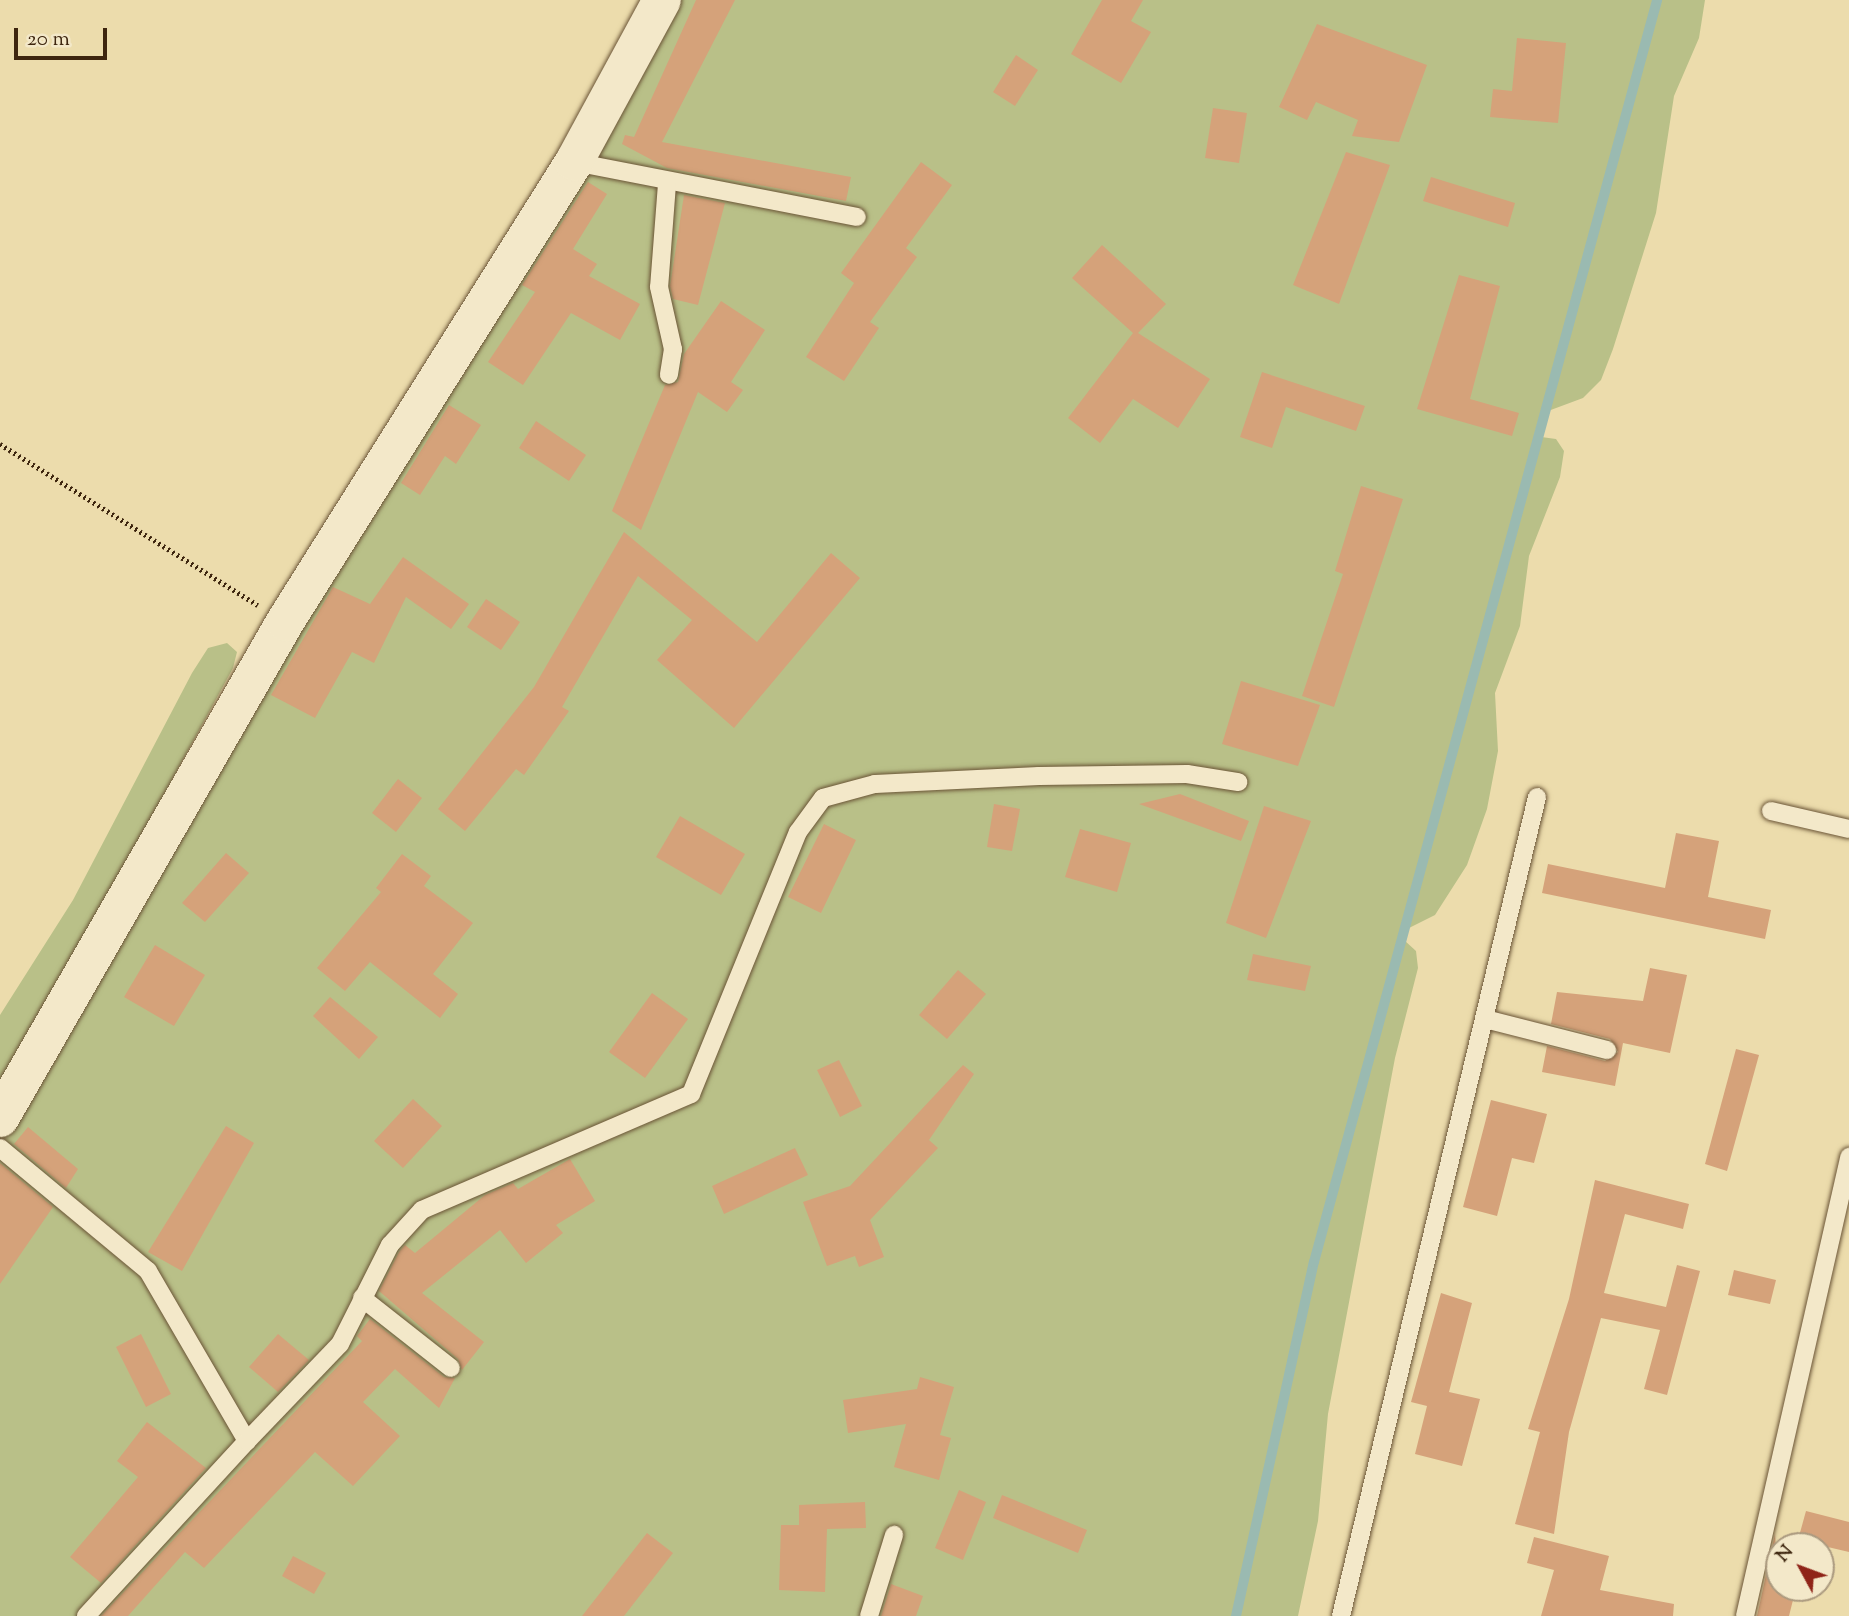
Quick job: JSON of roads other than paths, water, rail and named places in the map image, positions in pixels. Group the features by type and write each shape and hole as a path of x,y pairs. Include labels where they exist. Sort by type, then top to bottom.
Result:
{"main road":[{"path":"0,1118 285,622 574,162 662,0"}],"lane":[{"path":"574,162 667,184 857,217"},
{"path":"667,184 659,287 673,349 668,374"},
{"path":"86,1616 247,1441 332,1355 390,1245 422,1210 691,1094 798,832 823,798 874,783 1039,776 1187,774 1238,782"},
{"path":"1341,1616 1536,797"},
{"path":"1771,811 1849,829"},
{"path":"1485,1019 1607,1050"},
{"path":"0,1148 148,1271 247,1441"},
{"path":"1745,1616 1849,1157"},
{"path":"362,1298 451,1368"},
{"path":"869,1616 894,1535"}],"waterway":[{"path":"1236,1616 1314,1262 1657,0"}]}
